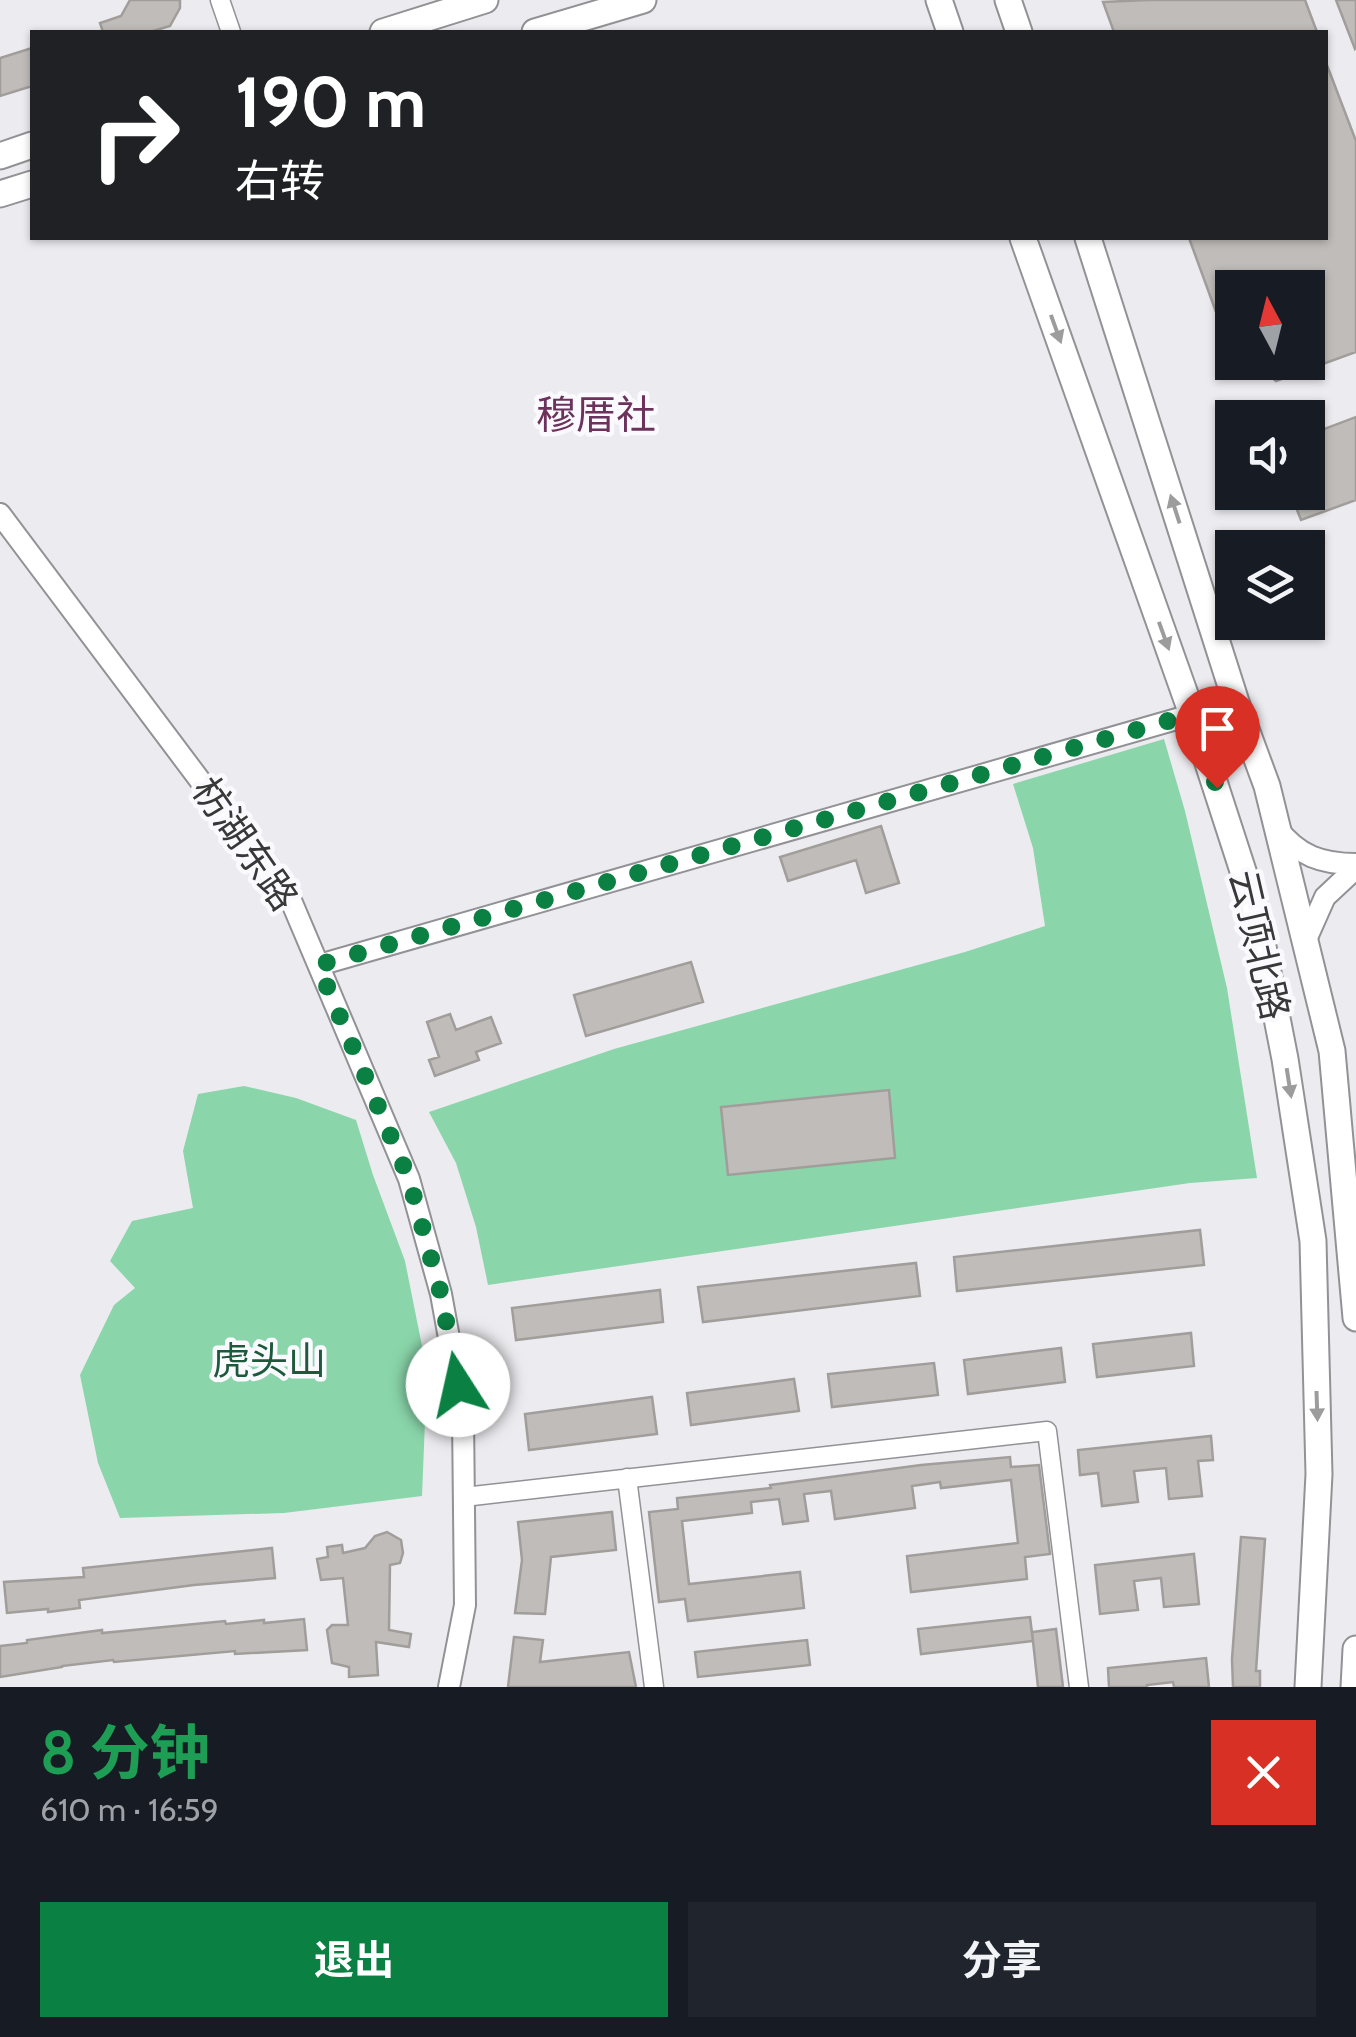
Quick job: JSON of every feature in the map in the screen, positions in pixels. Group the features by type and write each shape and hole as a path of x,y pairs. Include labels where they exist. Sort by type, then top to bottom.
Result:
{"main road":[{"path":"389,30 486,0"},
{"path":"542,30 643,0"},
{"path":"939,0 949,30"},
{"path":"1008,0 1018,30"},
{"path":"0,156 30,147"},
{"path":"0,194 30,185"},
{"name":"云顶北路","path":"1024,240 1192,714 1256,912 1285,1059 1312,1241 1319,1474 1308,1687"},
{"name":"云顶北路","path":"1089,240 1236,702 1267,786 1332,1051 1356,1318"},
{"path":"1354,1687 1356,1649"}],"street":[{"path":"220,0 229,30"},
{"name":"枋湖东路","path":"0,514 292,903 409,1179 441,1294 463,1416 464,1606 449,1687"},
{"path":"318,965 1236,702"},
{"path":"1277,828 1288,842 1308,855 1332,864 1356,866"},
{"path":"1305,942 1324,897 1356,866"},
{"path":"464,1497 1047,1430 1079,1687"},
{"path":"626,1478 654,1687"}],"green space":[{"path":"1164,739 1227,988 1257,1178 1190,1183 488,1285 476,1227 456,1163 429,1112 614,1049 965,952 1045,926 1033,848 1013,784"},
{"name":"虎头山","path":"244,1086 296,1098 356,1120 405,1261 427,1371 422,1496 284,1513 120,1518 98,1463 80,1375 114,1305 135,1288 110,1261 132,1221 193,1208 183,1151 198,1094"}],"building":[{"path":"130,0 180,0 170,26 157,30 102,30 100,23 121,16"},
{"path":"1305,0 1316,30 1113,30 1103,2"},
{"path":"1336,0 1356,0 1355,49"},
{"path":"30,49 30,87 0,96 0,58"},
{"path":"1328,68 1356,141 1356,352 1325,363 1325,270 1215,270 1215,309 1190,240 1328,240"},
{"path":"1356,417 1356,500 1301,520 1297,510 1325,510 1325,429"},
{"path":"881,826 899,883 866,893 856,860 788,881 780,857"},
{"path":"691,962 703,1002 586,1036 574,995"},
{"path":"450,1014 456,1030 491,1017 501,1043 476,1052 479,1060 435,1076 429,1060 439,1057 427,1022"},
{"path":"889,1090 895,1158 728,1175 721,1107"},
{"path":"1200,1230 1204,1265 957,1291 954,1257"},
{"path":"916,1263 920,1296 703,1322 698,1287"},
{"path":"660,1290 663,1322 516,1340 512,1308"},
{"path":"1191,1333 1194,1366 1097,1377 1093,1344"},
{"path":"1061,1348 1065,1382 968,1394 964,1360"},
{"path":"934,1363 938,1395 832,1407 828,1374"},
{"path":"794,1379 799,1411 691,1425 687,1393"},
{"path":"652,1397 657,1434 529,1450 525,1414"},
{"path":"1211,1436 1213,1460 1198,1461 1202,1496 1169,1499 1166,1468 1134,1471 1138,1502 1102,1506 1098,1473 1080,1475 1078,1450"},
{"path":"1010,1457 1011,1467 1039,1465 1050,1554 1025,1557 1027,1579 911,1592 907,1556 1018,1543 1011,1480 941,1488 940,1482 912,1486 915,1508 835,1519 831,1491 804,1494 808,1521 783,1524 779,1499 751,1502 752,1513 682,1521 689,1584 800,1572 804,1608 688,1621 685,1599 659,1602 649,1512 678,1509 677,1498"},
{"path":"612,1512 616,1550 551,1557 545,1614 515,1613 522,1560 518,1522"},
{"path":"387,1532 401,1540 403,1553 400,1563 390,1565 389,1630 411,1634 409,1647 376,1642 378,1675 349,1677 349,1667 332,1663 327,1630 332,1625 348,1625 343,1578 321,1580 317,1559 328,1557 327,1547 342,1545 343,1553 365,1548 375,1536"},
{"path":"1241,1537 1265,1539 1256,1671 1260,1671 1260,1687 1233,1687"},
{"path":"272,1548 275,1578 79,1600 80,1608 7,1613 4,1582 84,1577 83,1568"},
{"path":"1194,1554 1199,1604 1164,1607 1161,1578 1134,1581 1138,1610 1100,1614 1095,1565"},
{"path":"1030,1617 1033,1641 921,1654 918,1629"},
{"path":"304,1619 307,1650 113,1660 0,1677 0,1646 27,1640 102,1630"},
{"path":"1056,1629 1063,1687 1038,1687 1032,1632"},
{"path":"514,1637 543,1640 540,1662 629,1652 636,1687 508,1687"},
{"path":"807,1640 810,1665 698,1677 695,1652"},
{"path":"1206,1658 1209,1687 1174,1687 1173,1682 1109,1687 1108,1668"}],"district":[{"name":"穆厝社","path":"596,415"}],"route":[{"path":"458,1385 441,1294 409,1179 318,965 1192,714 1217,788"}]}
